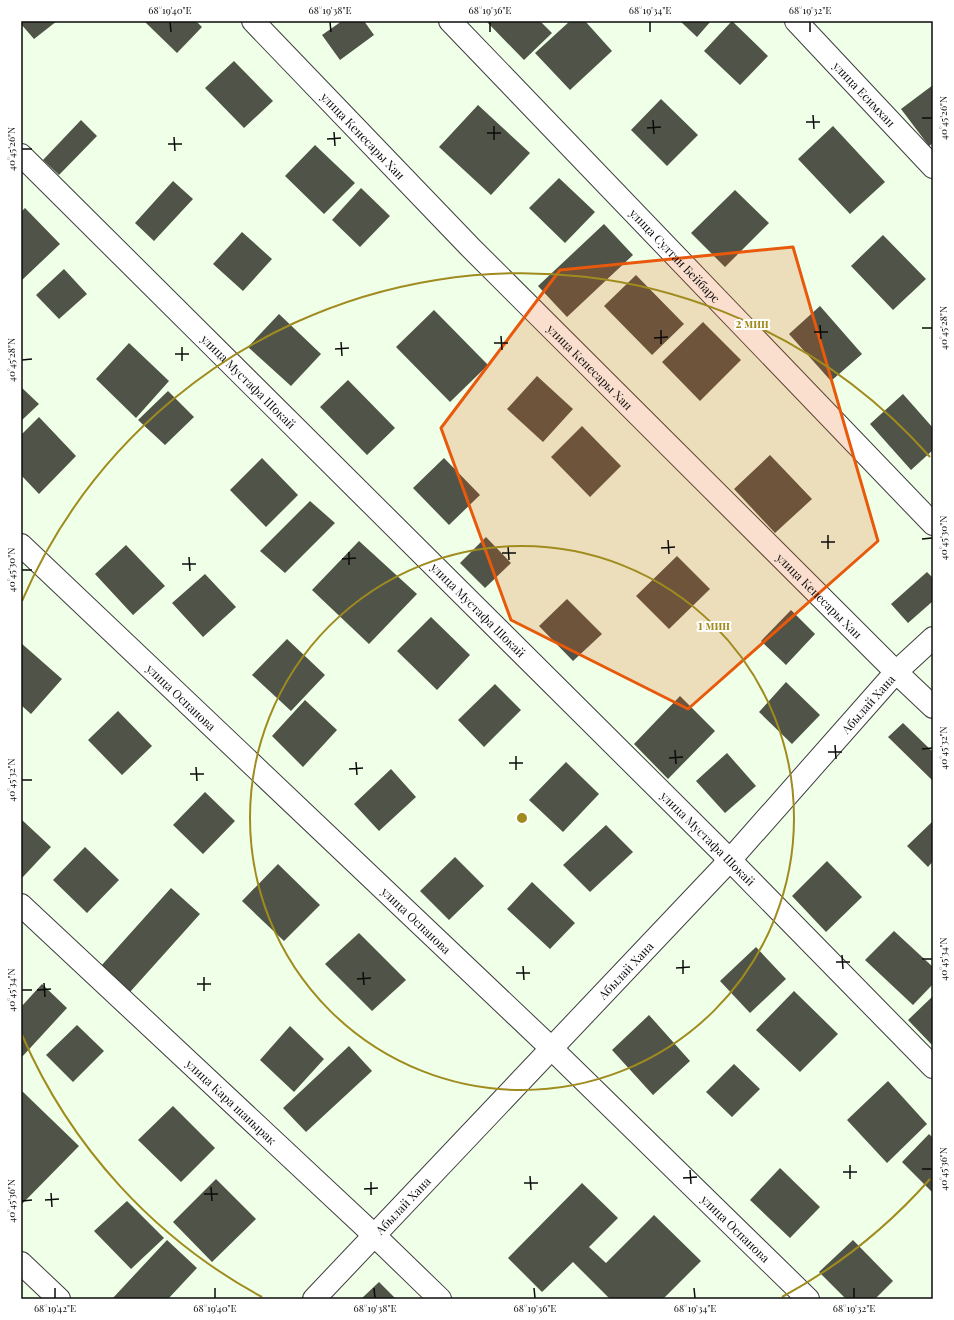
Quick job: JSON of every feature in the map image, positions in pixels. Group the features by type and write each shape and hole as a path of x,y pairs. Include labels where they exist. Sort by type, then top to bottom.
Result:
{"street":[{"name":"улица Кенесары Хан","path":"253,21 471,248 896,672 933,707"},
{"name":"улица Султан Бейбарс","path":"450,21 933,524"},
{"name":"улица Есимхан","path":"796,21 933,167"},
{"name":"улица Мустафа Шокай","path":"21,155 730,860 933,1067"},
{"name":"улица Оспанова","path":"21,545 552,1048 808,1299"},
{"name":"Абылай Хана","path":"314,1299 730,860 896,672 933,638"},
{"name":"улица Кара шанырак","path":"21,905 375,1236 440,1299"},
{"path":"21,1263 59,1299"}],"highlighted area":[{"path":"793,247 878,541 688,709 511,620 441,428 560,270"}],"building":[{"path":"21,21 57,21 34,39 21,24"},
{"path":"144,21 196,21 202,27 177,53"},
{"path":"342,21 364,21 374,35 340,60 322,35"},
{"path":"486,21 540,21 552,33 524,60"},
{"path":"570,21 585,21 612,51 570,90 535,53"},
{"path":"680,21 711,21 697,37"},
{"path":"732,21 768,56 740,85 704,51"},
{"path":"234,61 273,101 244,128 205,88"},
{"path":"933,85 933,143 929,146 901,109"},
{"path":"661,99 698,135 667,166 631,130"},
{"path":"478,105 530,153 491,195 439,147"},
{"path":"81,120 97,136 59,175 43,160"},
{"path":"833,126 885,182 850,214 798,159"},
{"path":"315,145 355,183 324,214 285,176"},
{"path":"559,178 595,212 565,243 529,208"},
{"path":"173,181 193,199 154,241 135,223"},
{"path":"361,188 390,216 360,247 332,220"},
{"path":"735,190 769,223 725,267 691,233"},
{"path":"25,208 60,244 21,281 21,212"},
{"path":"604,224 633,255 567,317 538,286"},
{"path":"242,232 272,259 243,291 213,264"},
{"path":"883,235 926,279 893,310 851,266"},
{"path":"64,269 87,294 59,319 36,295"},
{"path":"636,275 684,324 652,355 604,306"},
{"path":"820,306 862,354 831,381 789,334"},
{"path":"434,310 488,365 450,402 396,347"},
{"path":"279,314 321,354 291,386 248,347"},
{"path":"703,322 741,360 700,401 662,362"},
{"path":"129,343 169,381 136,418 96,379"},
{"path":"537,376 573,409 543,442 507,409"},
{"path":"348,380 395,428 367,455 320,407"},
{"path":"21,387 39,404 21,421"},
{"path":"168,391 194,417 165,445 138,420"},
{"path":"903,394 933,428 933,450 911,470 870,424"},
{"path":"39,417 76,456 39,494 21,475 21,435"},
{"path":"582,426 621,466 590,497 551,457"},
{"path":"770,455 812,499 775,533 734,489"},
{"path":"262,458 298,495 266,527 230,490"},
{"path":"444,458 480,495 449,525 413,488"},
{"path":"310,501 335,523 285,573 260,551"},
{"path":"486,537 511,563 485,588 460,563"},
{"path":"359,541 417,594 369,644 312,590"},
{"path":"126,545 165,586 133,615 95,574"},
{"path":"677,556 710,589 669,629 636,596"},
{"path":"927,572 933,578 933,601 908,623 891,604"},
{"path":"205,574 236,607 203,637 172,603"},
{"path":"567,599 602,634 573,661 539,626"},
{"path":"791,610 815,634 786,665 761,641"},
{"path":"431,617 470,655 437,690 397,651"},
{"path":"287,639 325,675 291,711 252,675"},
{"path":"21,643 62,679 31,714 21,705"},
{"path":"786,682 820,715 792,744 759,712"},
{"path":"495,684 521,710 484,747 458,720"},
{"path":"680,696 715,731 668,779 634,744"},
{"path":"305,700 337,730 303,767 272,736"},
{"path":"118,711 152,746 122,775 88,740"},
{"path":"903,723 933,752 933,781 888,737"},
{"path":"727,753 756,786 725,813 696,781"},
{"path":"566,762 599,794 563,832 529,800"},
{"path":"391,769 416,797 379,831 354,804"},
{"path":"205,792 235,821 203,854 173,825"},
{"path":"21,819 51,847 21,879"},
{"path":"933,821 933,861 928,867 907,846"},
{"path":"606,825 633,852 590,892 563,865"},
{"path":"85,847 119,880 87,913 53,880"},
{"path":"455,857 484,886 449,920 420,891"},
{"path":"827,861 862,897 826,932 792,896"},
{"path":"278,864 320,905 284,941 242,901"},
{"path":"532,882 575,923 550,949 507,909"},
{"path":"171,888 200,914 130,992 101,966"},
{"path":"894,931 933,967 933,984 913,1005 865,960"},
{"path":"359,933 406,980 372,1011 325,964"},
{"path":"756,947 786,979 750,1013 720,981"},
{"path":"42,984 67,1008 21,1058 21,1007"},
{"path":"794,991 838,1034 800,1072 756,1030"},
{"path":"933,996 933,1046 908,1020"},
{"path":"649,1015 690,1061 653,1095 612,1050"},
{"path":"77,1025 104,1051 73,1082 46,1055"},
{"path":"290,1026 324,1059 294,1092 260,1060"},
{"path":"349,1046 372,1071 306,1132 283,1108"},
{"path":"734,1064 760,1089 732,1117 706,1092"},
{"path":"888,1081 927,1124 887,1163 847,1120"},
{"path":"21,1090 79,1146 21,1205"},
{"path":"173,1106 215,1148 181,1182 138,1140"},
{"path":"929,1134 933,1138 933,1193 902,1162"},
{"path":"780,1168 820,1207 790,1238 750,1200"},
{"path":"216,1179 256,1219 212,1262 173,1222"},
{"path":"582,1183 618,1218 589,1247 606,1263 654,1215 701,1261 663,1299 610,1299 573,1262 542,1292 508,1258"},
{"path":"127,1201 164,1238 131,1269 94,1231"},
{"path":"167,1240 197,1268 168,1299 112,1299"},
{"path":"853,1240 893,1281 875,1299 846,1299 819,1272"},
{"path":"379,1282 396,1299 361,1299"}]}
